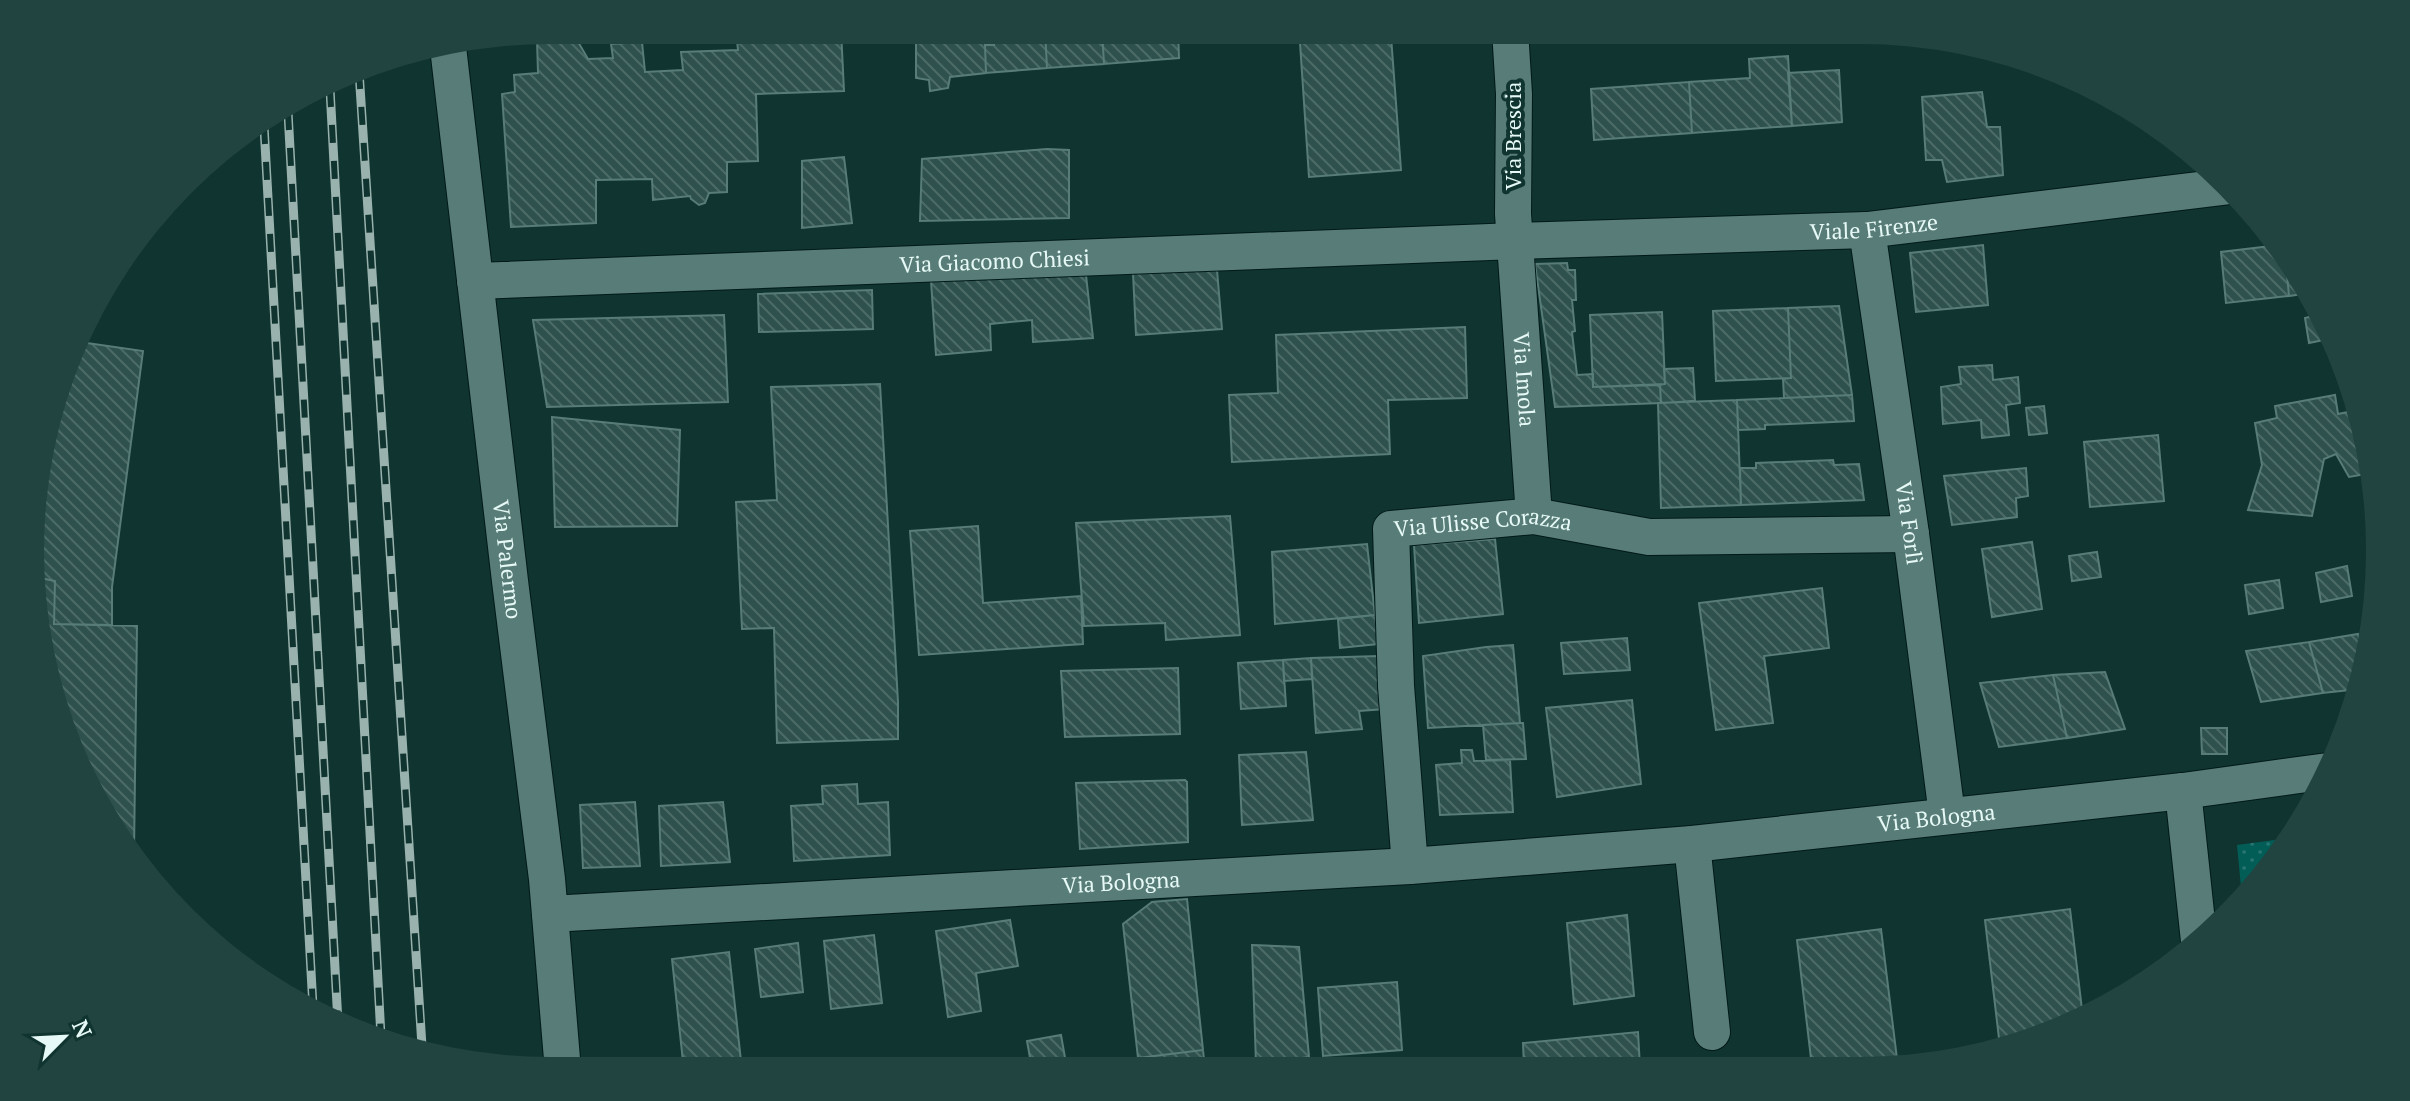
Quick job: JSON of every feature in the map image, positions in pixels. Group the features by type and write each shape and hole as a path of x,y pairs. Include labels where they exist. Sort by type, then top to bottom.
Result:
{"street":[{"name":"Via Brescia","path":"1511,44 1516,241"},
{"name":"Via Palermo","path":"449,55 550,914 562,1057"},
{"name":"Viale Firenze","path":"1516,241 1867,230 2214,188"},
{"name":"Via Forlì","path":"1867,230 1911,534 1947,815"},
{"name":"Via Giacomo Chiesi","path":"475,281 1516,241"},
{"name":"Via Imola","path":"1516,241 1534,516"},
{"name":"Via Ulisse Corazza","path":"1410,866 1396,686 1391,529 1534,516 1649,537 1911,534"},
{"name":"Via Bologna","path":"550,914 1410,866 1692,844 2183,791 2315,773"},
{"path":"2183,791 2198,927"},
{"path":"1692,844 1712,1032"}],"shaded area":[{"path":"2275,840 2241,883 2237,845"}],"building":[{"path":"537,44 579,44 588,59 613,58 611,44 642,44 645,72 683,70 681,52 738,50 737,44 842,44 844,91 756,94 758,161 727,162 727,192 709,193 705,203 699,205 690,196 653,200 652,179 596,180 596,223 511,227 502,94 515,92 514,75 538,73"},
{"path":"916,44 994,44 985,45 986,73 950,77 948,88 930,91 929,80 916,78"},
{"path":"1046,44 1047,68 986,73 985,45"},
{"path":"1046,44 1103,44 1104,64 1047,68"},
{"path":"1103,44 1178,44 1179,58 1104,64"},
{"path":"1300,44 1392,44 1401,170 1309,177"},
{"path":"1788,56 1792,126 1692,133 1689,82 1750,78 1749,59"},
{"path":"1839,70 1842,122 1792,126 1788,73"},
{"path":"1689,82 1692,133 1594,140 1591,89"},
{"path":"1982,92 1987,127 2000,127 2003,175 1947,182 1942,160 1926,160 1922,97"},
{"path":"1069,150 1069,218 920,221 922,159"},
{"path":"844,157 852,223 802,228 802,161"},
{"path":"1983,245 1988,305 1916,312 1910,253"},
{"path":"2265,247 2288,280 2289,296 2226,303 2221,252"},
{"path":"1567,263 1568,270 1575,270 1576,300 1572,300 1575,331 1572,332 1577,375 1593,374 1593,387 1660,385 1661,403 1555,407 1535,264"},
{"path":"1217,270 1222,329 1136,335 1133,273"},
{"path":"1086,275 1093,338 1033,342 1032,320 990,324 991,350 936,355 931,281"},
{"path":"2288,280 2297,295 2289,296"},
{"path":"872,290 873,329 759,332 758,294"},
{"path":"1839,306 1852,395 1784,398 1783,379 1791,378 1788,308"},
{"path":"1788,308 1791,378 1716,381 1713,311"},
{"path":"1662,312 1665,384 1593,387 1590,315"},
{"path":"724,315 728,402 547,407 533,320"},
{"path":"2309,317 2320,341 2309,343 2305,318"},
{"path":"1465,327 1467,398 1388,400 1390,454 1232,462 1229,395 1278,393 1276,335"},
{"path":"89,343 143,351 112,587 112,625 54,624 55,581 45,579 45,517 54,452 71,388"},
{"path":"1992,365 1993,380 2018,377 2020,403 2006,405 2009,435 1982,438 1981,420 1943,424 1941,387 1961,384 1959,367"},
{"path":"1693,368 1695,401 1661,403 1660,385 1665,384 1664,369"},
{"path":"880,384 898,739 777,743 774,628 742,629 736,502 777,500 771,387"},
{"path":"1852,395 1854,421 1765,425 1765,429 1738,430 1737,400"},
{"path":"2335,395 2338,414 2347,412 2360,475 2349,477 2336,454 2324,459 2312,516 2248,510 2262,465 2255,423 2277,418 2275,406"},
{"path":"1737,400 1741,505 1661,508 1658,403"},
{"path":"2044,406 2047,433 2029,435 2026,408"},
{"path":"552,417 680,430 677,526 555,527"},
{"path":"2158,435 2164,501 2090,507 2084,442"},
{"path":"1833,460 1834,465 1859,464 1864,500 1741,505 1740,468 1756,468 1756,463"},
{"path":"2026,468 2028,496 2016,498 2017,517 1952,525 1944,476"},
{"path":"1230,516 1240,635 1166,640 1165,623 1084,626 1076,523"},
{"path":"978,526 983,603 1081,596 1083,644 919,655 910,531"},
{"path":"1495,539 1503,614 1419,623 1414,545"},
{"path":"2032,542 2042,609 1992,617 1982,549"},
{"path":"1367,544 1375,615 1275,624 1272,552"},
{"path":"2097,552 2101,577 2072,581 2069,556"},
{"path":"2347,566 2352,596 2321,602 2316,573"},
{"path":"45,579 55,581 54,624 137,626 134,839 96,775 71,713 54,649"},
{"path":"2279,580 2283,608 2249,614 2245,585"},
{"path":"1822,588 1829,648 1764,656 1773,723 1716,730 1699,603"},
{"path":"1375,615 1378,644 1340,648 1338,619"},
{"path":"2358,634 2346,690 2323,693 2309,642"},
{"path":"1627,638 1630,670 1564,674 1561,643"},
{"path":"2309,642 2323,693 2261,702 2246,651"},
{"path":"1513,645 1520,723 1428,728 1423,656"},
{"path":"1379,656 1385,709 1359,711 1362,729 1316,733 1311,658"},
{"path":"1311,658 1312,679 1284,681 1283,660"},
{"path":"1283,660 1286,706 1241,709 1238,663"},
{"path":"1178,668 1180,734 1065,737 1061,671"},
{"path":"2105,672 2125,729 2067,738 2053,675"},
{"path":"2053,675 2067,738 1999,747 1980,683"},
{"path":"1632,700 1641,784 1557,797 1546,708"},
{"path":"1523,723 1526,759 1486,760 1483,725"},
{"path":"2201,728 2227,728 2227,754 2202,754"},
{"path":"1461,750 1472,750 1474,761 1510,760 1513,812 1440,815 1436,765 1462,763"},
{"path":"1306,752 1313,820 1242,825 1239,755"},
{"path":"1185,780 1188,842 1080,849 1076,783"},
{"path":"857,784 858,804 888,802 890,855 794,861 791,806 823,804 822,786"},
{"path":"635,802 640,866 583,868 580,805"},
{"path":"723,802 730,862 661,866 659,806"},
{"path":"1187,899 1203,1050 1138,1057 1123,924 1152,902"},
{"path":"2070,909 2082,1006 1999,1037 1985,920"},
{"path":"1627,915 1634,996 1574,1004 1567,923"},
{"path":"1010,920 1018,966 976,973 981,1011 948,1017 936,931"},
{"path":"1881,929 1897,1056 1811,1057 1797,940"},
{"path":"874,935 882,1003 831,1009 824,941"},
{"path":"798,943 803,992 761,997 755,949"},
{"path":"1252,945 1299,947 1309,1057 1256,1057"},
{"path":"729,952 741,1057 682,1057 672,959"},
{"path":"1397,982 1402,1050 1323,1056 1318,988"},
{"path":"1638,1032 1639,1057 1524,1057 1523,1043"},
{"path":"1061,1035 1065,1057 1030,1057 1027,1041"},
{"path":"1203,1050 1204,1057 1146,1057"}],"railway":[{"path":"360,82 422,1041"},
{"path":"330,94 380,1027"},
{"path":"288,117 337,1010"},
{"path":"264,132 312,998"}]}
